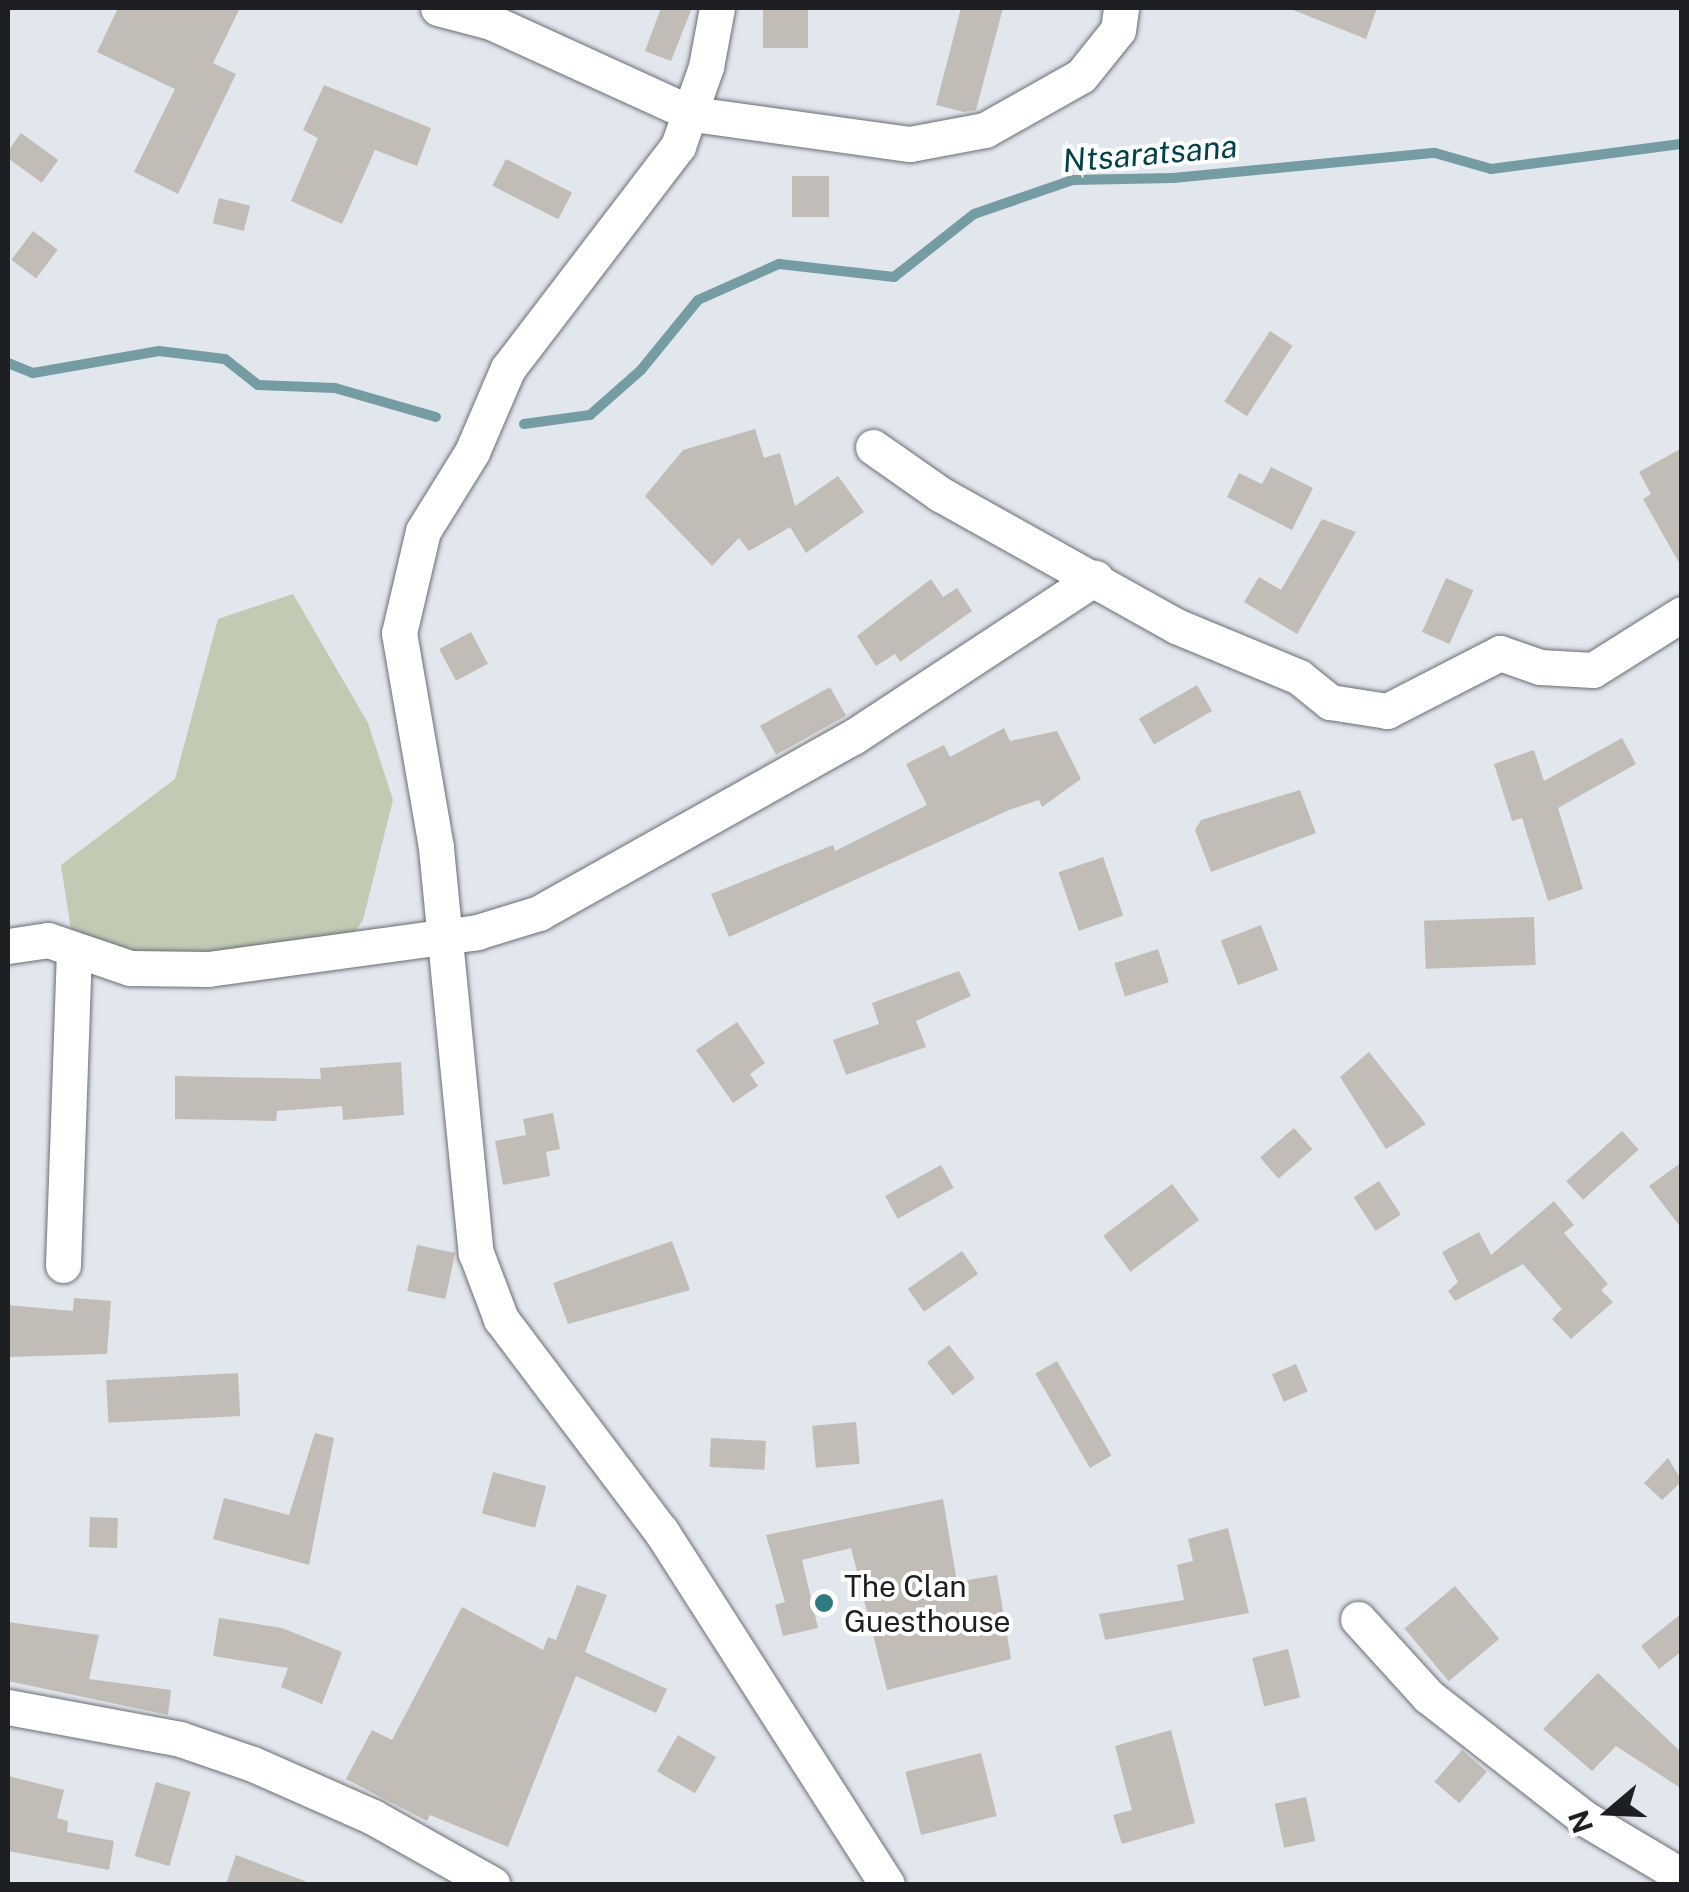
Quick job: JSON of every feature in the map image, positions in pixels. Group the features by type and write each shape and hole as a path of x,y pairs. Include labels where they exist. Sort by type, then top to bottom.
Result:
{"street":[{"path":"438,8 490,22 693,114 864,141 942,143 985,130 1081,76 1118,30 1122,8"},
{"path":"717,8 693,114 678,146 508,368 472,452 423,531 399,633 436,848 439,938 476,1253 501,1319 661,1530 887,1884"},
{"path":"873,447 940,494 1176,626 1299,677 1330,702 1387,711 1500,653 1540,667 1593,670 1682,614"},
{"path":"8,946 48,940 130,968 208,969 439,938 539,913 584,892 853,737 1094,578"},
{"path":"63,1265 74,950"},
{"path":"1358,1620 1428,1696 1584,1818 1682,1876"},
{"path":"8,1707 180,1739 253,1764 372,1817 492,1884"}],"green space":[{"path":"293,594 368,723 393,800 363,920 347,944 281,955 125,954 71,930 61,865 175,779 218,619"}],"building":[{"path":"118,8 240,8 213,63 236,74 178,194 134,172 175,89 97,52"},
{"path":"661,8 692,8 671,61 645,51"},
{"path":"763,8 808,8 808,48 763,48"},
{"path":"961,8 1003,8 976,110 964,112 936,105"},
{"path":"1288,8 1377,8 1366,39"},
{"path":"324,85 431,128 417,166 375,150 342,224 291,201 318,138 303,130"},
{"path":"21,133 58,160 42,183 8,158 8,151"},
{"path":"506,159 572,193 558,219 492,186"},
{"path":"792,176 829,176 829,217 792,217"},
{"path":"219,198 250,206 244,231 213,223"},
{"path":"33,231 58,250 36,278 11,260"},
{"path":"1270,331 1293,346 1247,416 1224,401"},
{"path":"755,429 764,458 780,453 795,506 838,476 864,512 806,553 790,527 749,551 739,538 712,566 645,496 683,450"},
{"path":"1682,448 1682,568 1643,499 1651,494 1639,472"},
{"path":"1271,467 1313,488 1292,530 1227,497 1239,473 1262,484"},
{"path":"1322,519 1356,532 1297,634 1244,602 1259,577 1281,590"},
{"path":"1446,578 1473,590 1449,644 1422,632"},
{"path":"931,579 943,597 957,588 972,611 900,662 895,654 876,666 857,636"},
{"path":"471,632 488,664 456,681 439,649"},
{"path":"1197,685 1212,711 1154,744 1139,718"},
{"path":"830,687 846,716 776,755 760,726"},
{"path":"1004,728 1010,741 1057,731 1081,779 1042,807 1039,800 1009,810 729,937 711,894 833,845 835,851 927,805 906,764 944,745 950,757"},
{"path":"1622,738 1636,764 1558,808 1583,889 1548,901 1522,818 1512,821 1494,764 1534,750 1544,781"},
{"path":"1300,790 1316,833 1211,872 1195,830 1201,820"},
{"path":"1103,857 1123,916 1079,931 1059,872"},
{"path":"1534,917 1536,965 1426,969 1424,921"},
{"path":"1261,925 1278,970 1238,985 1221,940"},
{"path":"1158,949 1169,982 1125,997 1114,963"},
{"path":"959,971 971,996 916,1021 926,1047 846,1075 833,1040 879,1024 872,1003"},
{"path":"737,1022 765,1063 750,1074 758,1086 733,1103 696,1050"},
{"path":"1369,1052 1426,1124 1386,1149 1340,1077"},
{"path":"401,1062 404,1115 343,1120 342,1106 277,1111 276,1121 175,1119 175,1076 321,1079 320,1068"},
{"path":"553,1113 560,1149 546,1152 550,1176 503,1185 495,1141 526,1135 523,1119"},
{"path":"1294,1128 1312,1149 1278,1179 1260,1158"},
{"path":"1622,1131 1639,1150 1583,1200 1566,1181"},
{"path":"1682,1162 1682,1229 1649,1186"},
{"path":"941,1165 954,1188 898,1219 885,1196"},
{"path":"1379,1181 1401,1215 1376,1231 1354,1197"},
{"path":"1172,1184 1199,1220 1130,1272 1103,1236"},
{"path":"1554,1201 1574,1225 1564,1233 1608,1284 1601,1290 1613,1302 1571,1339 1552,1319 1562,1309 1523,1264 1455,1301 1448,1291 1458,1282 1442,1252 1479,1232 1491,1255"},
{"path":"672,1241 690,1290 568,1324 553,1283"},
{"path":"417,1245 455,1253 445,1299 407,1291"},
{"path":"962,1251 978,1274 924,1312 908,1289"},
{"path":"74,1298 111,1301 107,1354 8,1357 8,1305 73,1311"},
{"path":"949,1345 975,1378 953,1395 927,1362"},
{"path":"1057,1361 1112,1455 1090,1468 1035,1374"},
{"path":"1296,1364 1308,1392 1284,1402 1272,1374"},
{"path":"238,1373 240,1416 108,1423 106,1380"},
{"path":"856,1422 860,1464 816,1468 812,1426"},
{"path":"315,1433 334,1438 309,1565 213,1539 224,1498 289,1515"},
{"path":"711,1438 766,1441 764,1470 709,1467"},
{"path":"1668,1458 1682,1481 1662,1500 1644,1483"},
{"path":"493,1472 546,1486 535,1528 482,1514"},
{"path":"943,1499 957,1582 997,1575 1011,1659 887,1690 851,1548 802,1560 818,1628 783,1636 775,1605 785,1602 766,1535"},
{"path":"90,1517 118,1518 117,1548 89,1547"},
{"path":"1228,1528 1249,1613 1105,1640 1099,1614 1184,1600 1177,1565 1193,1561 1188,1539"},
{"path":"577,1585 607,1595 585,1652 667,1689 656,1713 576,1676 508,1847 430,1815 427,1821 346,1779 372,1730 392,1740 462,1607 543,1650 548,1637 556,1640"},
{"path":"1455,1586 1499,1639 1449,1681 1404,1628"},
{"path":"1682,1613 1682,1651 1659,1669 1641,1646"},
{"path":"219,1618 282,1628 342,1652 322,1704 281,1687 288,1668 213,1656"},
{"path":"8,1622 99,1635 89,1679 171,1690 168,1715 8,1681"},
{"path":"1288,1649 1300,1698 1264,1706 1252,1658"},
{"path":"1598,1673 1682,1753 1682,1789 1616,1746 1592,1771 1543,1729"},
{"path":"1171,1730 1195,1823 1122,1844 1113,1815 1132,1810 1115,1746"},
{"path":"678,1735 716,1757 695,1793 657,1771"},
{"path":"1462,1750 1487,1772 1459,1803 1434,1782"},
{"path":"981,1753 997,1816 921,1835 905,1772"},
{"path":"8,1776 64,1790 57,1818 68,1821 67,1832 114,1841 109,1870 8,1851"},
{"path":"156,1782 191,1792 169,1866 135,1856"},
{"path":"1306,1797 1315,1841 1284,1848 1275,1804"},
{"path":"236,1855 307,1882 226,1884"}],"waterway":[{"name":"Ntsaratsana","path":"524,424 590,415 641,370 698,300 779,264 894,277 974,214 1073,180 1173,178 1435,153 1491,169 1682,144"},
{"name":"Ntsaratsana","path":"8,363 33,373 159,351 225,359 258,385 335,388 436,417"}],"place":[{"name":"The Clan Guesthouse","path":"824,1603"}]}
